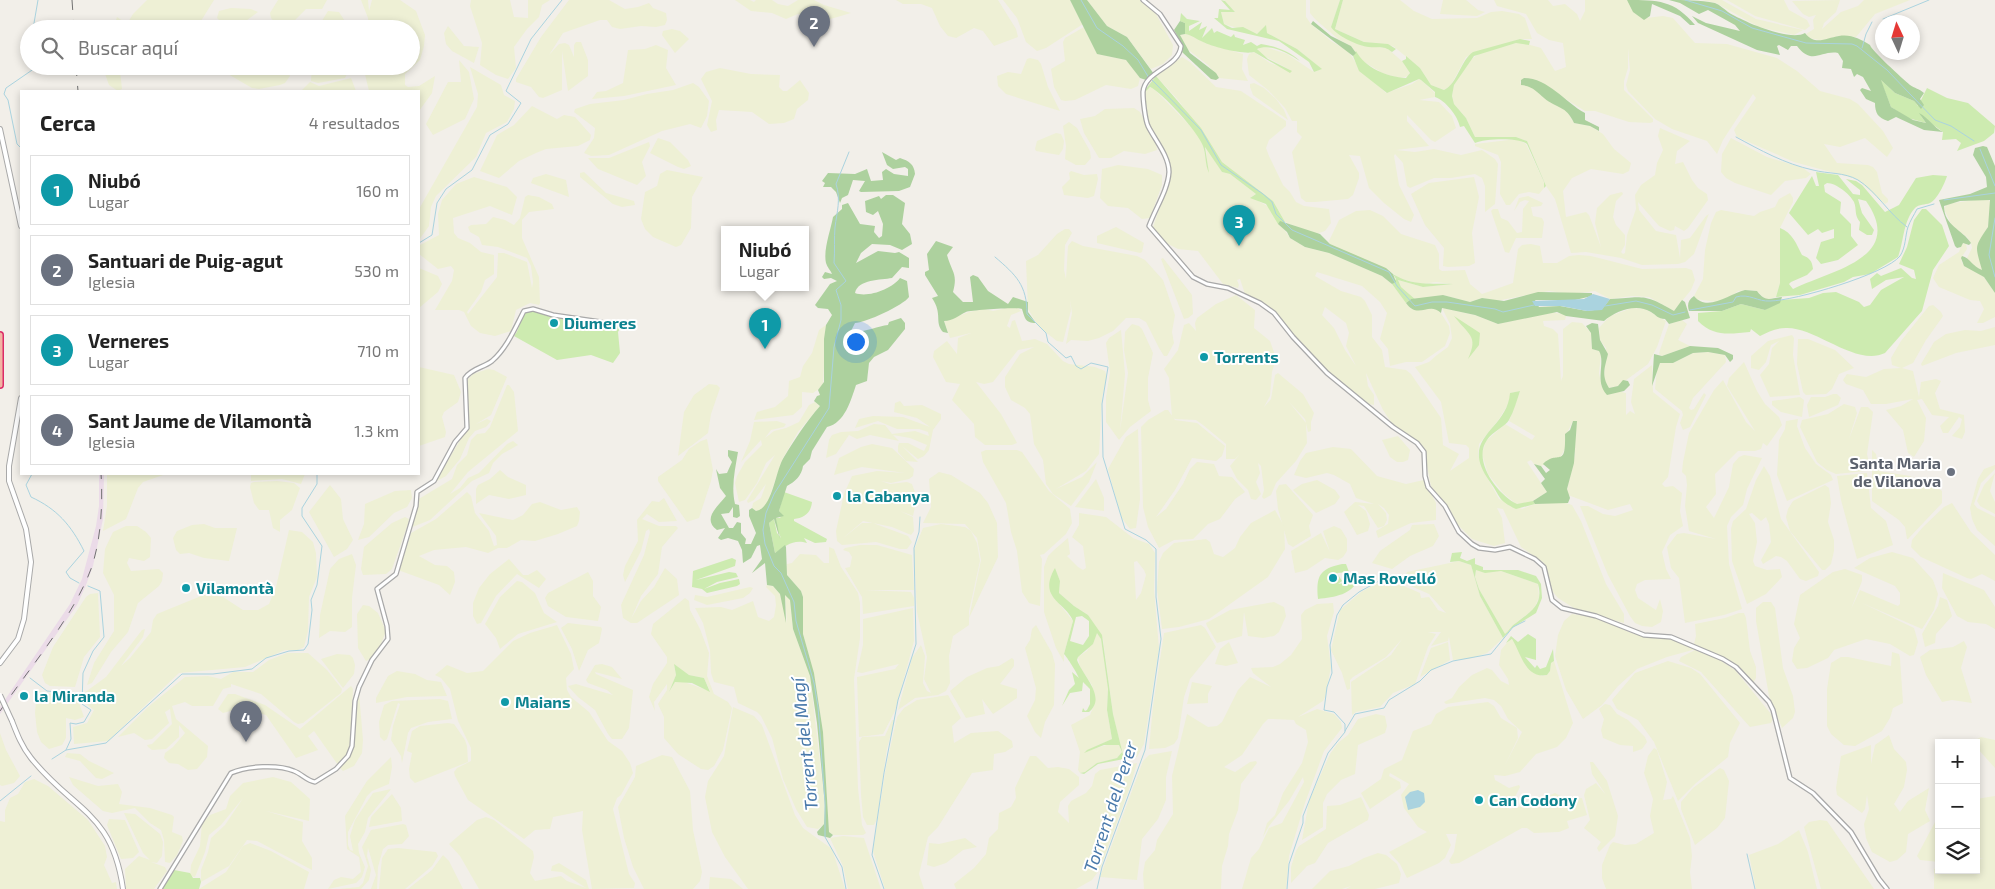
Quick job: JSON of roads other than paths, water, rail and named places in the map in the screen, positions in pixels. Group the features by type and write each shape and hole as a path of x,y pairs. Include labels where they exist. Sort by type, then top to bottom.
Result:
{"highway":[{"path":"0,335 0,385"}],"street":[{"path":"1143,0 1160,14 1181,46 1180,52 1172,64 1156,73 1145,85 1143,93 1145,118 1168,166 1167,183 1149,226 1157,238 1193,276 1207,284 1228,288 1260,303 1274,312 1293,338 1327,373 1393,427 1417,443 1424,452 1425,476 1428,487 1445,506 1459,532 1472,544 1479,548 1496,550 1510,547 1535,559 1544,567 1552,600 1562,608 1596,616 1644,635 1671,637 1723,659 1736,668 1769,702 1774,710 1790,778 1813,793 1851,832 1887,889"},
{"path":"0,129 20,221"},
{"path":"160,889 232,773 242,768 284,768 296,771 309,781 315,782 336,769 348,756 352,746 355,701 359,687 372,660 388,639 387,626 377,589 396,574 416,506 417,492 434,482 455,442 467,428 464,410 465,378 469,372 493,360 516,330 524,311 533,309 553,315 601,322"},
{"path":"0,663 15,645 21,631 31,562 26,529 9,481 9,466 20,404"},
{"path":"0,658 5,656"},
{"path":"0,695 32,759 87,811 104,832 115,854 123,889"}],"water":[{"path":"1593,294 1610,299 1602,310 1587,311 1561,306 1535,306 1532,301 1584,299"},
{"path":"1418,790 1424,793 1425,802 1420,807 1408,810 1405,797 1410,792"}],"waterway":[{"path":"35,20 38,0"},
{"path":"420,242 432,235 437,203 446,189 472,170 490,135 508,124 521,103 506,91 531,39 562,0"},
{"path":"1081,0 1097,28 1123,46 1138,60 1149,78"},
{"path":"1685,0 1722,11 1752,28 1806,43 1852,44 1857,46 1887,70 1935,120 1951,126 1974,141"},
{"path":"1893,15 1929,0"},
{"path":"1862,48 1872,22"},
{"path":"20,147 17,144 8,100 4,94 6,88 25,75"},
{"path":"1152,80 1201,130 1221,165 1272,202 1276,214 1292,230 1389,272 1397,286 1415,306 1432,302 1447,302 1495,309 1503,312 1534,305"},
{"path":"1736,137 1793,164 1853,177 1871,190 1894,216 1907,227"},
{"path":"1980,149 1995,186"},
{"name":"Torrent del Magí","path":"846,889 842,867 825,837 825,802 818,707 814,683 796,621 794,602 781,573 774,566 765,544 763,530 766,513 774,494 829,408 834,347 841,320 841,305 836,290 846,281 834,263 835,227 838,211 836,184 849,152"},
{"path":"1944,200 1995,193"},
{"path":"1690,310 1733,302 1736,297 1741,296 1770,301 1782,300 1818,292 1877,271 1900,256 1908,227 1917,209 1934,204"},
{"path":"1995,218 1989,255 1995,277"},
{"name":"Torrent del Perer","path":"995,257 1019,281 1025,295 1027,314 1046,333 1048,342 1066,358 1071,356 1076,366 1081,369 1091,363 1108,367 1102,404 1103,457 1125,529 1146,540 1156,549 1156,597 1161,639 1145,750 1102,867 1097,889"},
{"path":"1605,306 1636,301 1652,305 1673,315 1685,312"},
{"path":"31,475 26,485 31,497 48,507 62,519 74,533 84,551 66,572 70,578 79,583"},
{"path":"52,759 66,750 106,743 182,674 213,674 252,669 266,658 289,651 304,650 308,644 312,610 311,600 317,585 322,546 302,516 302,508 317,484 317,475"},
{"path":"884,889 872,855 884,773 898,700 916,644 914,548 919,532 920,517"},
{"path":"1287,889 1289,864 1303,823 1303,816 1328,753 1345,732 1345,724 1334,712 1324,710 1327,687 1332,673 1330,645 1337,615 1343,605 1359,592 1390,575"},
{"path":"66,750 71,739 70,723 84,722 91,710 82,704 83,673 93,651 104,637 100,591 88,586"},
{"path":"1345,731 1355,714 1384,708 1389,700 1420,681 1431,670 1453,661 1491,654 1513,627 1525,621"},
{"path":"30,678 47,691 81,694"},
{"path":"0,801 31,776"},
{"path":"1747,854 1755,889"}],"railway":[{"path":"72,0 73,20"},
{"path":"77,75 78,90"},
{"path":"0,711 50,642 83,588 91,569 97,546 102,497 101,475"}],"place":[{"name":"Santuari de Puig-agut","path":"814,47"},
{"name":"Verneres","path":"1239,246"},
{"name":"Diumeres","path":"554,323"},
{"name":"Niubó","path":"765,349"},
{"name":"Torrents","path":"1204,357"},
{"name":"Santa Maria de Vilanova","path":"1951,472"},
{"name":"la Cabanya","path":"837,496"},
{"name":"Mas Rovelló","path":"1333,578"},
{"name":"Vilamontà","path":"186,588"},
{"name":"la Miranda","path":"24,696"},
{"name":"Maians","path":"505,702"},
{"name":"Sant Jaume de Vilamontà","path":"246,742"},
{"name":"Can Codony","path":"1479,800"}]}
